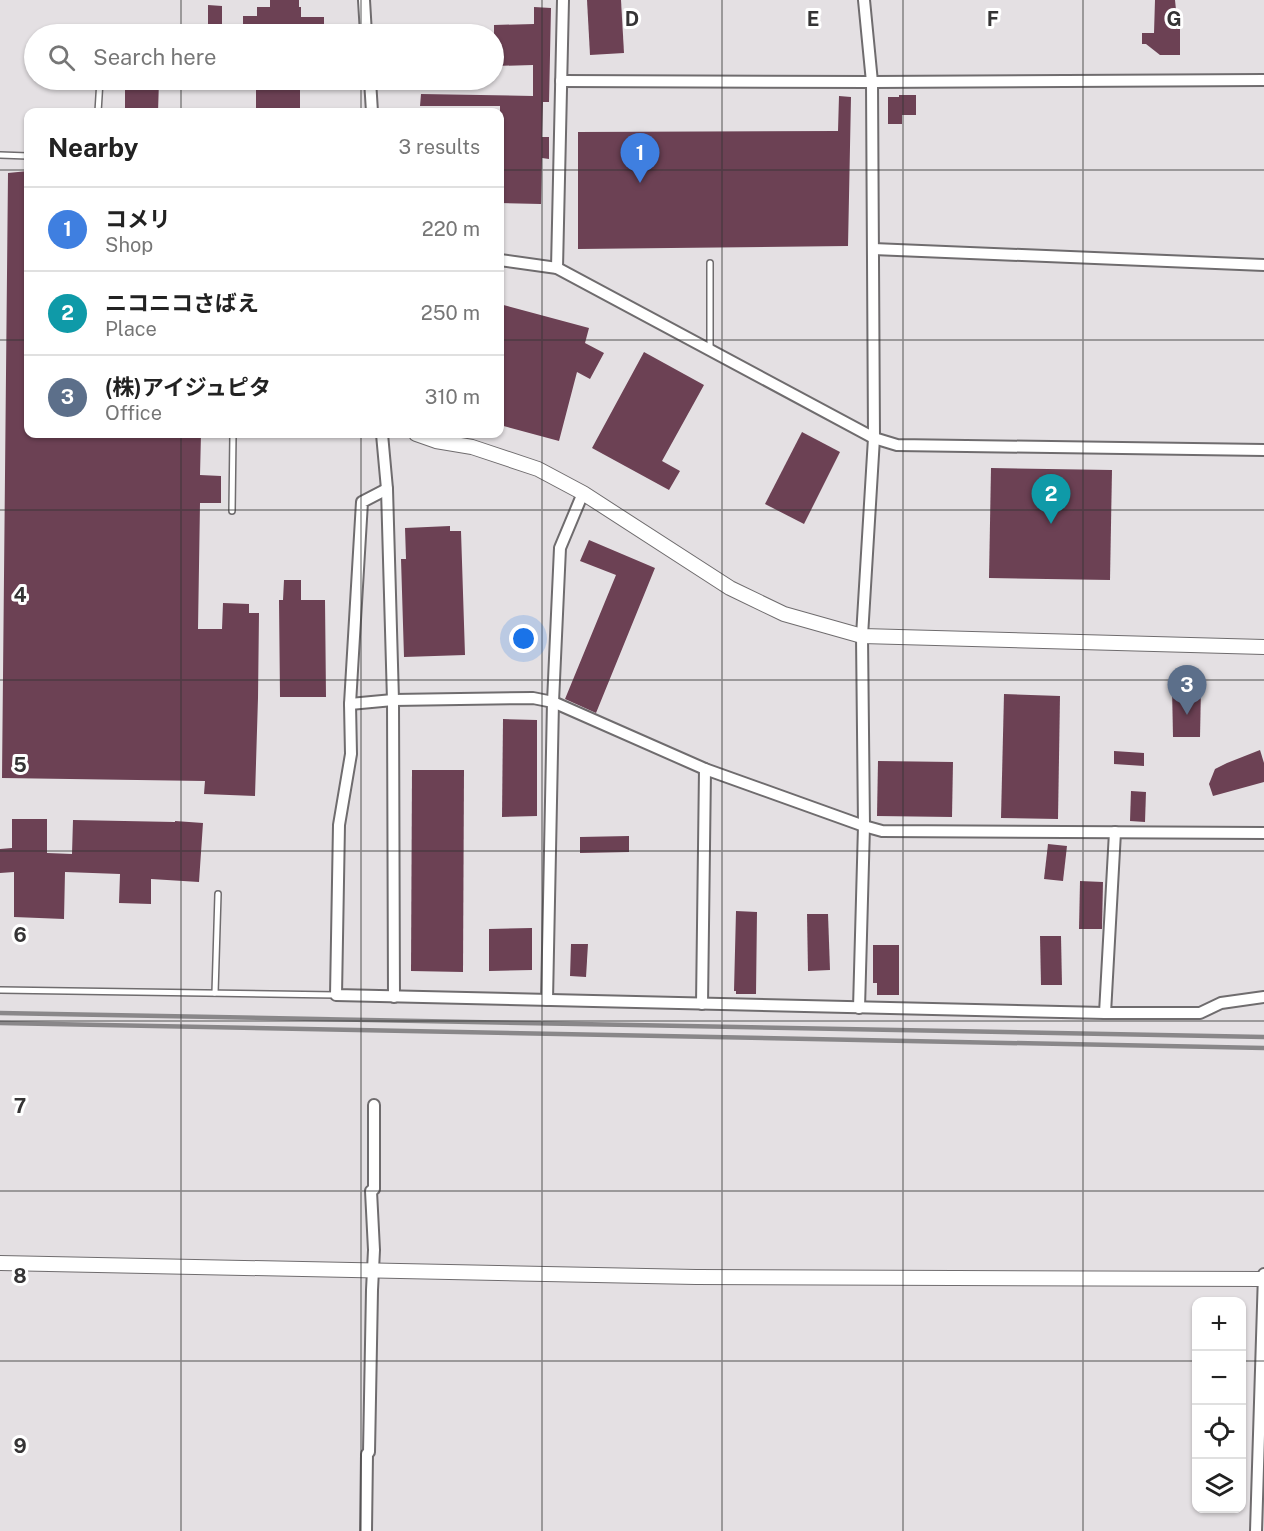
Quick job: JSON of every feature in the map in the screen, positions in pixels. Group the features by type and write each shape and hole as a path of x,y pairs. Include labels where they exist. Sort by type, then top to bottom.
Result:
{"street":[{"path":"363,0 365,24"},
{"path":"557,268 563,0"},
{"path":"859,1008 864,826 862,636 874,438 872,82 864,0"},
{"path":"561,81 1264,80"},
{"path":"371,90 372,108"},
{"path":"873,249 1264,265"},
{"path":"504,261 557,268 874,438 897,445 1264,450"},
{"path":"382,438 387,489 393,700 394,997"},
{"path":"427,438 472,447 538,469 583,493 730,588 784,614 862,636 1264,647"},
{"path":"387,489 362,501 351,704 351,754 339,825 336,995 1105,1013 1200,1013 1221,1003 1264,997"},
{"path":"546,1000 553,702 560,549 583,493"},
{"path":"351,704 393,700 533,698 553,702 705,769 882,831 1264,833"},
{"path":"702,1004 705,769"},
{"path":"1105,1013 1115,832"},
{"path":"366,1531 374,1250 371,1191 374,1189 374,1105"},
{"path":"0,1263 707,1277 1264,1277 1256,1531"}],"lane":[{"path":"98,108 99,90"},
{"path":"0,155 24,156"},
{"path":"710,263 710,350"},
{"path":"232,511 234,438"},
{"path":"215,993 218,894"},
{"path":"0,990 336,995"}],"building":[{"path":"270,0 299,0 301,17 324,17 324,24 243,24 243,16 257,16 257,7 270,7"},
{"path":"587,0 621,0 624,53 590,55"},
{"path":"1155,0 1175,0 1176,10 1180,10 1180,55 1160,55 1146,44 1142,44 1142,33 1154,33"},
{"path":"208,5 222,6 222,24 208,24"},
{"path":"534,7 551,8 549,102 543,102 542,137 549,137 549,159 542,158 541,204 504,203 504,108 500,106 420,106 421,94 533,96 533,65 504,66 504,25 534,24"},
{"path":"125,90 159,90 158,108 125,108"},
{"path":"256,90 300,90 300,108 256,108"},
{"path":"899,95 916,95 916,115 902,115 902,124 888,124 888,97 899,97"},
{"path":"839,96 851,97 848,246 578,249 578,132 838,131"},
{"path":"24,171 24,438 201,438 200,475 221,476 221,503 200,503 198,629 222,629 223,603 249,604 249,613 259,613 255,796 204,794 205,781 2,778 8,173"},
{"path":"504,305 589,328 585,343 604,353 590,379 577,372 559,441 504,426"},
{"path":"644,352 704,385 662,461 680,471 669,490 592,448"},
{"path":"802,432 840,452 804,524 765,504"},
{"path":"991,468 1112,470 1110,580 989,578"},
{"path":"450,526 450,531 461,531 465,655 404,657 401,559 406,559 405,528"},
{"path":"589,540 655,568 596,713 565,699 616,575 580,561"},
{"path":"284,580 301,580 301,600 325,600 326,697 280,697 279,600 283,600"},
{"path":"1172,687 1201,688 1200,737 1173,737"},
{"path":"1004,694 1060,696 1058,819 1001,818"},
{"path":"503,719 537,720 537,816 502,817"},
{"path":"1260,750 1264,763 1264,782 1213,796 1209,784 1215,769"},
{"path":"1114,751 1144,753 1144,766 1114,764"},
{"path":"878,761 953,762 952,817 877,816"},
{"path":"412,770 464,770 463,972 411,971"},
{"path":"1131,791 1146,792 1145,822 1130,821"},
{"path":"12,819 47,819 47,853 72,854 73,820 203,823 199,882 151,879 151,904 119,903 120,874 65,872 64,919 14,917 14,872 0,873 0,849 12,848"},
{"path":"629,836 629,852 580,853 580,837"},
{"path":"1048,844 1067,846 1063,881 1044,879"},
{"path":"1080,881 1103,882 1102,929 1079,929"},
{"path":"736,911 757,912 756,994 736,994 734,991"},
{"path":"807,914 828,914 830,970 808,971"},
{"path":"532,928 532,970 489,971 489,929"},
{"path":"1040,936 1061,936 1062,985 1041,985"},
{"path":"571,944 588,944 586,977 570,976"},
{"path":"873,945 899,945 899,995 877,995 877,983 873,983"}],"railway":[{"path":"0,1013 1264,1037"},
{"path":"0,1023 1264,1048"}],"place":[{"name":"コメリ","path":"640,183"},
{"name":"ニコニコさばえ","path":"1051,524"},
{"name":"(株)アイジュピタ","path":"1187,715"}]}
